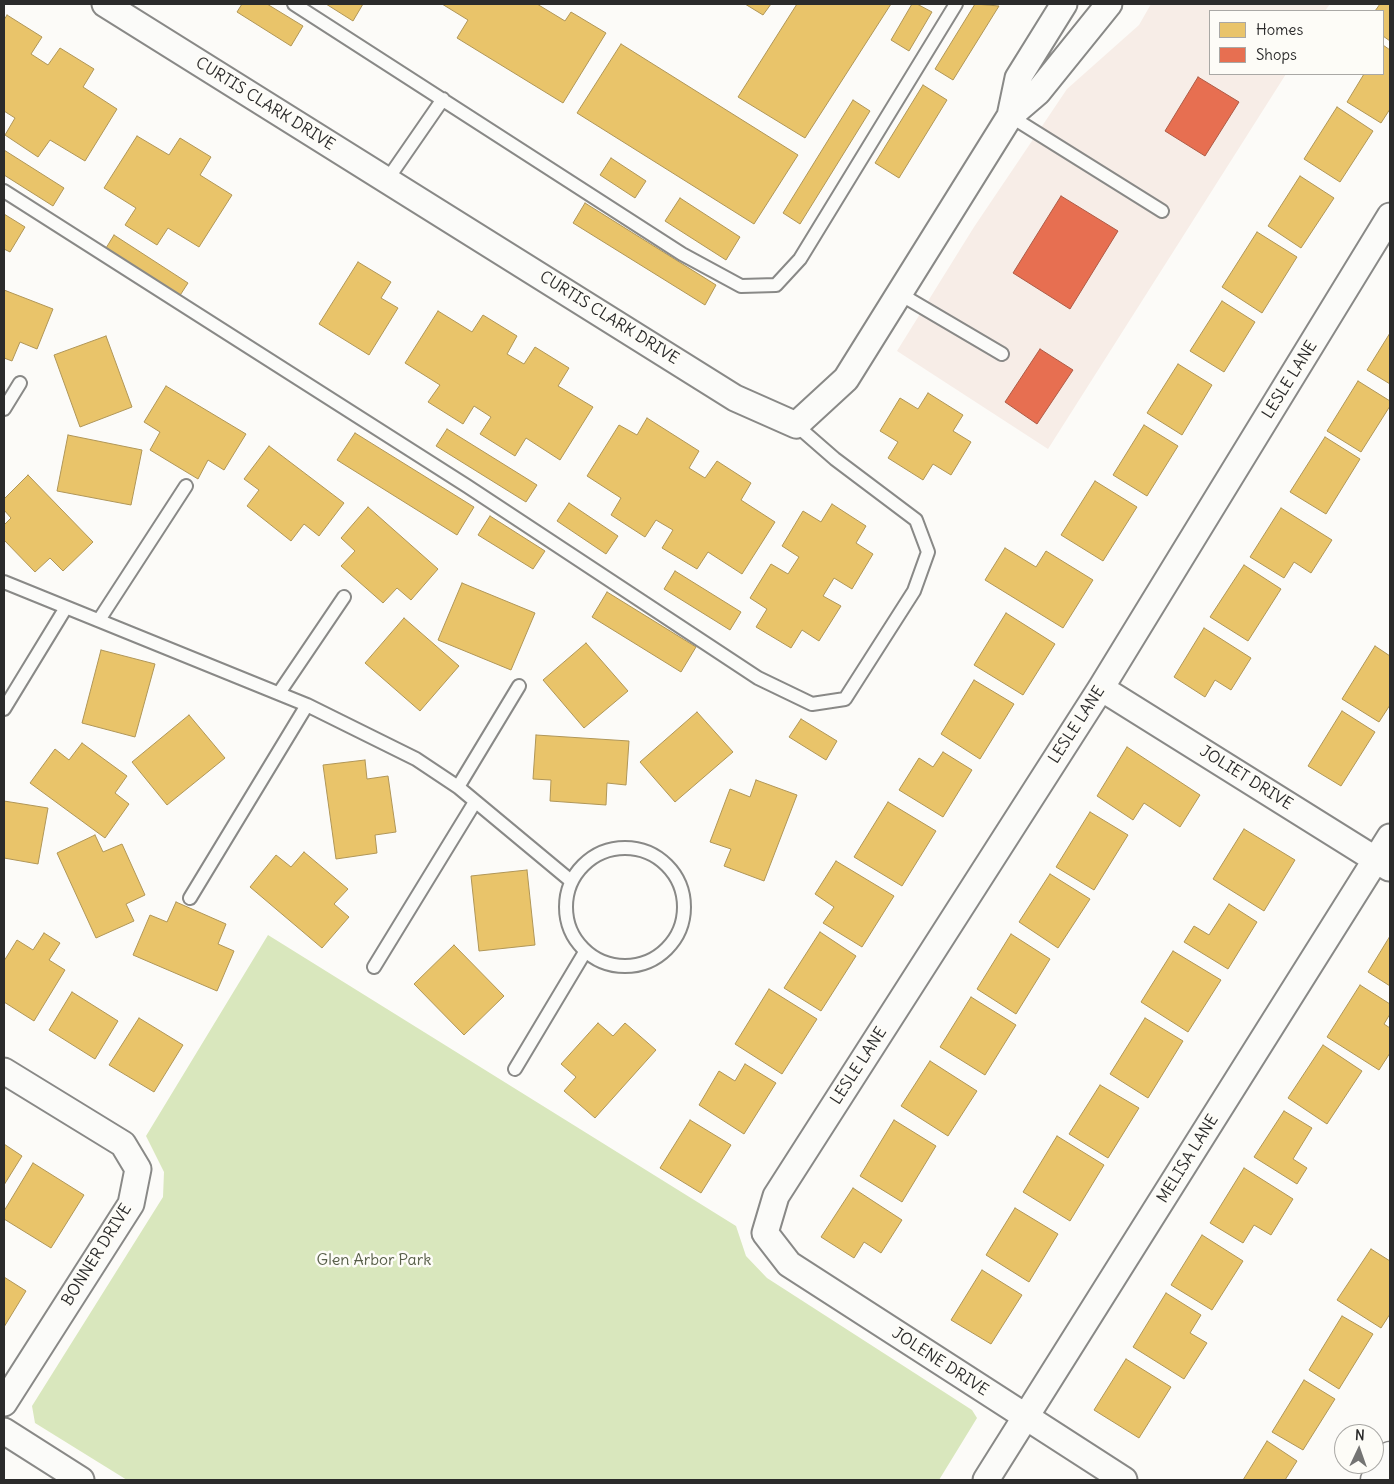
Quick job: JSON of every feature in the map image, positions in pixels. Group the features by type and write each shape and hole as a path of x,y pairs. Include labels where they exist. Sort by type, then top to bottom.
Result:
{"street":[{"name":"CURTIS CLARK DRIVE","path":"104,4 735,398 796,425"},
{"path":"1010,116 1018,78 1064,4"},
{"path":"796,425 846,380 1010,116 1038,92 1109,4"},
{"name":"LESLE LANE","path":"765,1233 776,1196 1101,688 1390,216"},
{"name":"JOLIET DRIVE","path":"1101,688 1383,864"},
{"name":"MELISA LANE","path":"986,1480 1383,864 1390,837"},
{"name":"BONNER DRIVE","path":"4,1071 124,1144 138,1169 131,1204 4,1403"},
{"name":"JOLENE DRIVE","path":"765,1233 789,1264 1025,1418 1124,1480"},
{"path":"4,1432 81,1480"},
{"path":"1375,1480 1390,1456"}],"lane":[{"path":"294,4 682,254 741,286 776,285 800,259 956,4"},
{"path":"387,180 443,99"},
{"path":"1010,116 1162,211"},
{"path":"4,191 467,486 758,678 812,704 845,699 914,590 928,552 916,520 835,459 796,425"},
{"path":"900,294 1002,354"},
{"path":"4,409 20,383"},
{"path":"99,620 186,486"},
{"path":"4,582 66,609 99,620 307,705 416,759 458,788 572,881"},
{"path":"279,693 344,597"},
{"path":"4,708 66,609"},
{"path":"458,788 519,686"},
{"path":"190,898 307,705"},
{"path":"374,967 475,802"},
{"path":"629,848 646,851 661,859 673,872 682,888 685,904 683,922 677,938 666,951 651,961 634,966 617,966 600,961 586,952 568,926 566,911 572,881 588,861 611,849 629,848"},
{"path":"515,1068 586,952"}],"shaded area":[{"path":"1151,4 1330,4 1326,10 1209,10 1209,75 1285,75 1048,449 897,351 974,227 1067,89 1139,25"}],"green space":[{"name":"Glen Arbor Park","path":"268,935 736,1226 746,1256 767,1278 972,1410 977,1418 939,1480 127,1480 35,1423 32,1406 163,1197 164,1172 146,1136"}],"building: Homes":[{"path":"242,4 267,4 303,26 291,46 237,12"},
{"path":"326,4 363,4 353,21"},
{"path":"442,4 537,4 565,21 571,12 606,33 563,103 457,38 468,20"},
{"path":"745,4 771,4 763,15"},
{"path":"797,4 891,4 805,138 738,97"},
{"path":"912,4 917,4 932,12 909,51 891,40"},
{"path":"975,4 999,6 953,80 935,69"},
{"path":"1380,4 1390,4 1390,41 1384,37 1384,10 1376,10"},
{"path":"7,15 42,37 31,54 48,65 60,48 94,69 83,87 117,109 85,161 50,140 38,157 5,135 15,118 4,111 4,20"},
{"path":"621,44 798,155 754,224 577,113"},
{"path":"1384,46 1390,50 1390,109 1381,123 1347,102 1363,75 1384,75"},
{"path":"923,85 947,100 899,178 875,163"},
{"path":"853,100 870,111 800,224 783,213"},
{"path":"1337,107 1373,131 1340,182 1304,159"},
{"path":"137,136 169,155 180,138 211,157 200,175 232,195 199,247 168,228 157,245 125,225 136,208 104,188"},
{"path":"4,150 64,188 53,206 4,175"},
{"path":"611,158 646,181 635,198 600,175"},
{"path":"1300,176 1334,198 1301,248 1268,226"},
{"path":"680,198 740,237 726,260 665,221"},
{"path":"585,203 716,285 705,305 573,223"},
{"path":"4,214 25,227 10,252 4,249"},
{"path":"1257,232 1297,257 1262,313 1222,287"},
{"path":"114,235 188,283 177,300 103,253"},
{"path":"358,262 391,282 381,298 398,308 369,355 319,324"},
{"path":"4,290 53,309 37,349 20,342 12,361 4,358"},
{"path":"1222,301 1255,322 1224,372 1190,351"},
{"path":"438,311 472,332 483,315 517,336 507,354 524,364 535,347 569,368 558,386 593,407 560,460 526,438 515,456 480,434 491,417 474,406 463,424 428,402 440,385 405,363"},
{"path":"1390,333 1390,384 1367,370"},
{"path":"106,336 132,407 80,427 54,355"},
{"path":"1178,364 1212,385 1182,435 1147,413"},
{"path":"1358,381 1390,401 1390,406 1361,452 1327,431"},
{"path":"166,386 246,434 224,470 208,460 198,479 150,450 160,432 144,422"},
{"path":"928,393 963,415 953,431 971,442 951,475 933,464 923,480 888,458 898,442 880,431 900,398 918,409"},
{"path":"647,418 699,451 689,468 705,478 717,461 751,483 741,500 775,522 742,574 708,552 697,569 662,548 673,530 656,520 645,537 611,515 621,498 587,476 619,425 637,435"},
{"path":"1144,425 1178,446 1147,496 1113,475"},
{"path":"447,429 537,485 526,502 436,446"},
{"path":"355,433 474,507 457,535 337,460"},
{"path":"68,435 142,450 131,505 57,491"},
{"path":"1325,437 1360,459 1326,514 1290,492"},
{"path":"269,446 344,503 319,536 304,524 291,541 247,506 259,490 244,479"},
{"path":"28,475 93,542 63,571 50,558 35,572 4,540 4,525 11,518 4,510 4,499"},
{"path":"1095,481 1137,507 1103,561 1061,535"},
{"path":"569,503 618,536 606,554 557,521"},
{"path":"832,504 866,526 856,543 873,554 852,589 834,578 823,596 841,606 819,641 802,630 791,648 756,627 767,609 750,598 771,564 788,574 799,557 782,546 803,511 821,522"},
{"path":"368,507 438,569 411,600 397,588 383,603 341,566 355,551 341,538"},
{"path":"1281,508 1332,540 1311,573 1294,562 1284,578 1250,557"},
{"path":"490,516 545,551 533,569 478,535"},
{"path":"1005,548 1036,567 1046,551 1093,580 1063,628 985,580"},
{"path":"1244,565 1281,589 1248,641 1210,617"},
{"path":"675,571 741,612 730,630 664,589"},
{"path":"462,583 535,613 511,670 438,640"},
{"path":"607,592 696,647 681,672 592,617"},
{"path":"1006,613 1055,644 1023,695 974,665"},
{"path":"404,618 459,666 420,711 365,663"},
{"path":"1204,628 1251,658 1231,690 1215,680 1205,697 1174,677"},
{"path":"586,643 628,691 584,728 543,680"},
{"path":"1375,646 1390,656 1390,705 1379,722 1342,699"},
{"path":"101,650 155,664 135,737 82,723"},
{"path":"974,680 1014,704 980,759 941,734"},
{"path":"1342,711 1375,732 1341,786 1308,766"},
{"path":"697,712 733,752 675,802 640,762"},
{"path":"189,715 225,758 167,805 132,762"},
{"path":"801,719 837,741 826,760 789,737"},
{"path":"536,735 629,741 626,785 607,783 606,805 550,801 551,780 533,779"},
{"path":"82,743 127,776 115,793 129,804 105,838 30,783 55,749 69,760"},
{"path":"1127,747 1200,795 1180,827 1144,803 1133,820 1097,796"},
{"path":"943,752 972,770 943,817 899,790 919,758 933,767"},
{"path":"365,760 367,779 388,776 396,832 375,835 377,853 336,859 323,765"},
{"path":"756,780 797,795 764,881 724,866 731,849 710,842 730,789 750,797"},
{"path":"4,801 48,808 38,864 4,858"},
{"path":"888,802 936,831 902,886 854,857"},
{"path":"1090,812 1128,835 1094,890 1056,867"},
{"path":"1244,829 1295,860 1264,911 1213,879"},
{"path":"95,835 103,852 122,844 145,895 126,904 134,921 96,938 57,853"},
{"path":"304,852 348,889 334,904 349,917 322,948 250,887 276,855 291,867"},
{"path":"836,861 894,896 862,947 823,923 834,907 815,894"},
{"path":"527,870 535,945 479,951 471,876"},
{"path":"1050,874 1090,899 1058,948 1019,922"},
{"path":"176,902 226,924 218,944 234,951 217,991 133,955 150,915 167,922"},
{"path":"1229,904 1257,922 1228,969 1184,942 1194,926 1209,935"},
{"path":"820,932 856,956 821,1011 784,988"},
{"path":"44,933 60,943 49,960 65,970 34,1021 4,1002 4,961 17,940 33,950"},
{"path":"1011,934 1050,959 1016,1014 977,989"},
{"path":"1390,936 1390,986 1368,972"},
{"path":"454,945 504,996 464,1035 414,984"},
{"path":"1173,951 1221,980 1188,1032 1141,1002"},
{"path":"1360,985 1390,1004 1390,1014 1384,1024 1390,1028 1390,1053 1379,1070 1327,1037"},
{"path":"769,989 817,1019 782,1074 735,1044"},
{"path":"72,992 118,1021 95,1059 49,1030"},
{"path":"971,997 1016,1025 985,1075 940,1047"},
{"path":"139,1018 183,1045 154,1092 109,1065"},
{"path":"1145,1018 1183,1041 1148,1098 1110,1074"},
{"path":"598,1023 613,1036 625,1023 656,1050 595,1118 564,1091 576,1077 561,1064"},
{"path":"1323,1045 1362,1071 1327,1124 1288,1098"},
{"path":"930,1061 977,1091 948,1136 901,1106"},
{"path":"745,1064 776,1083 744,1134 699,1105 719,1071 735,1081"},
{"path":"1100,1085 1139,1108 1108,1158 1069,1134"},
{"path":"1284,1111 1312,1128 1293,1159 1307,1168 1297,1184 1254,1157"},
{"path":"690,1120 731,1145 701,1193 660,1168"},
{"path":"894,1120 936,1146 902,1202 860,1176"},
{"path":"1057,1136 1104,1165 1070,1221 1023,1192"},
{"path":"4,1144 22,1156 4,1185"},
{"path":"33,1163 84,1195 51,1248 4,1219 4,1211"},
{"path":"1244,1168 1293,1199 1271,1235 1254,1225 1243,1243 1210,1223"},
{"path":"853,1188 902,1220 881,1253 864,1242 854,1258 821,1237"},
{"path":"1015,1208 1058,1234 1029,1282 986,1255"},
{"path":"1202,1235 1243,1261 1212,1310 1171,1285"},
{"path":"1371,1249 1390,1261 1390,1314 1381,1328 1337,1300"},
{"path":"982,1270 1022,1295 991,1344 951,1320"},
{"path":"4,1277 26,1291 4,1327"},
{"path":"1166,1293 1201,1315 1190,1333 1207,1343 1184,1379 1133,1347"},
{"path":"1342,1316 1373,1334 1339,1389 1309,1370"},
{"path":"1126,1359 1171,1387 1139,1438 1094,1410"},
{"path":"1304,1380 1335,1399 1303,1450 1272,1432"},
{"path":"1267,1441 1297,1461 1285,1480 1243,1480"}],"building: Shops":[{"path":"1198,77 1239,102 1205,156 1165,131"},
{"path":"1061,196 1118,231 1070,309 1013,273"},
{"path":"1040,349 1073,370 1037,424 1005,402"}]}
